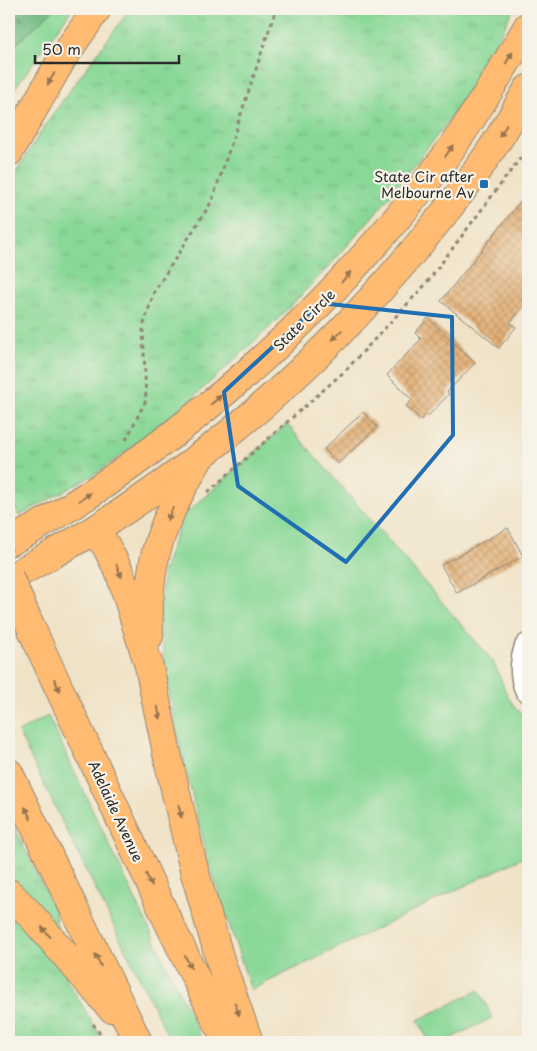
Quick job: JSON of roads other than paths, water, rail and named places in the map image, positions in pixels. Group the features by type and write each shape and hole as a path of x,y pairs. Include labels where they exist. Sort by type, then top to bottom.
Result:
{"main road":[{"path":"9,152 62,59 97,9"},
{"name":"State Circle","path":"19,537 72,506 151,451 215,401 277,347 336,288 392,225 443,159 490,90 528,26"},
{"path":"9,578 132,506 201,456 272,396 334,338 394,274 446,211 497,141 528,89"},
{"path":"149,666 149,599 153,565 160,539 178,495 201,456"},
{"path":"19,537 68,527 80,527 92,531 105,544 114,559 149,666 194,870 221,963 249,1042"},
{"name":"Adelaide Avenue","path":"9,578 163,910 227,1042"},
{"path":"9,773 137,1039"},
{"path":"9,893 28,912 137,1039"}],"street":[{"path":"528,647 524,657 524,680 528,689"}],"place":[{"name":"State Cir after Melbourne Av","path":"484,184"}]}
